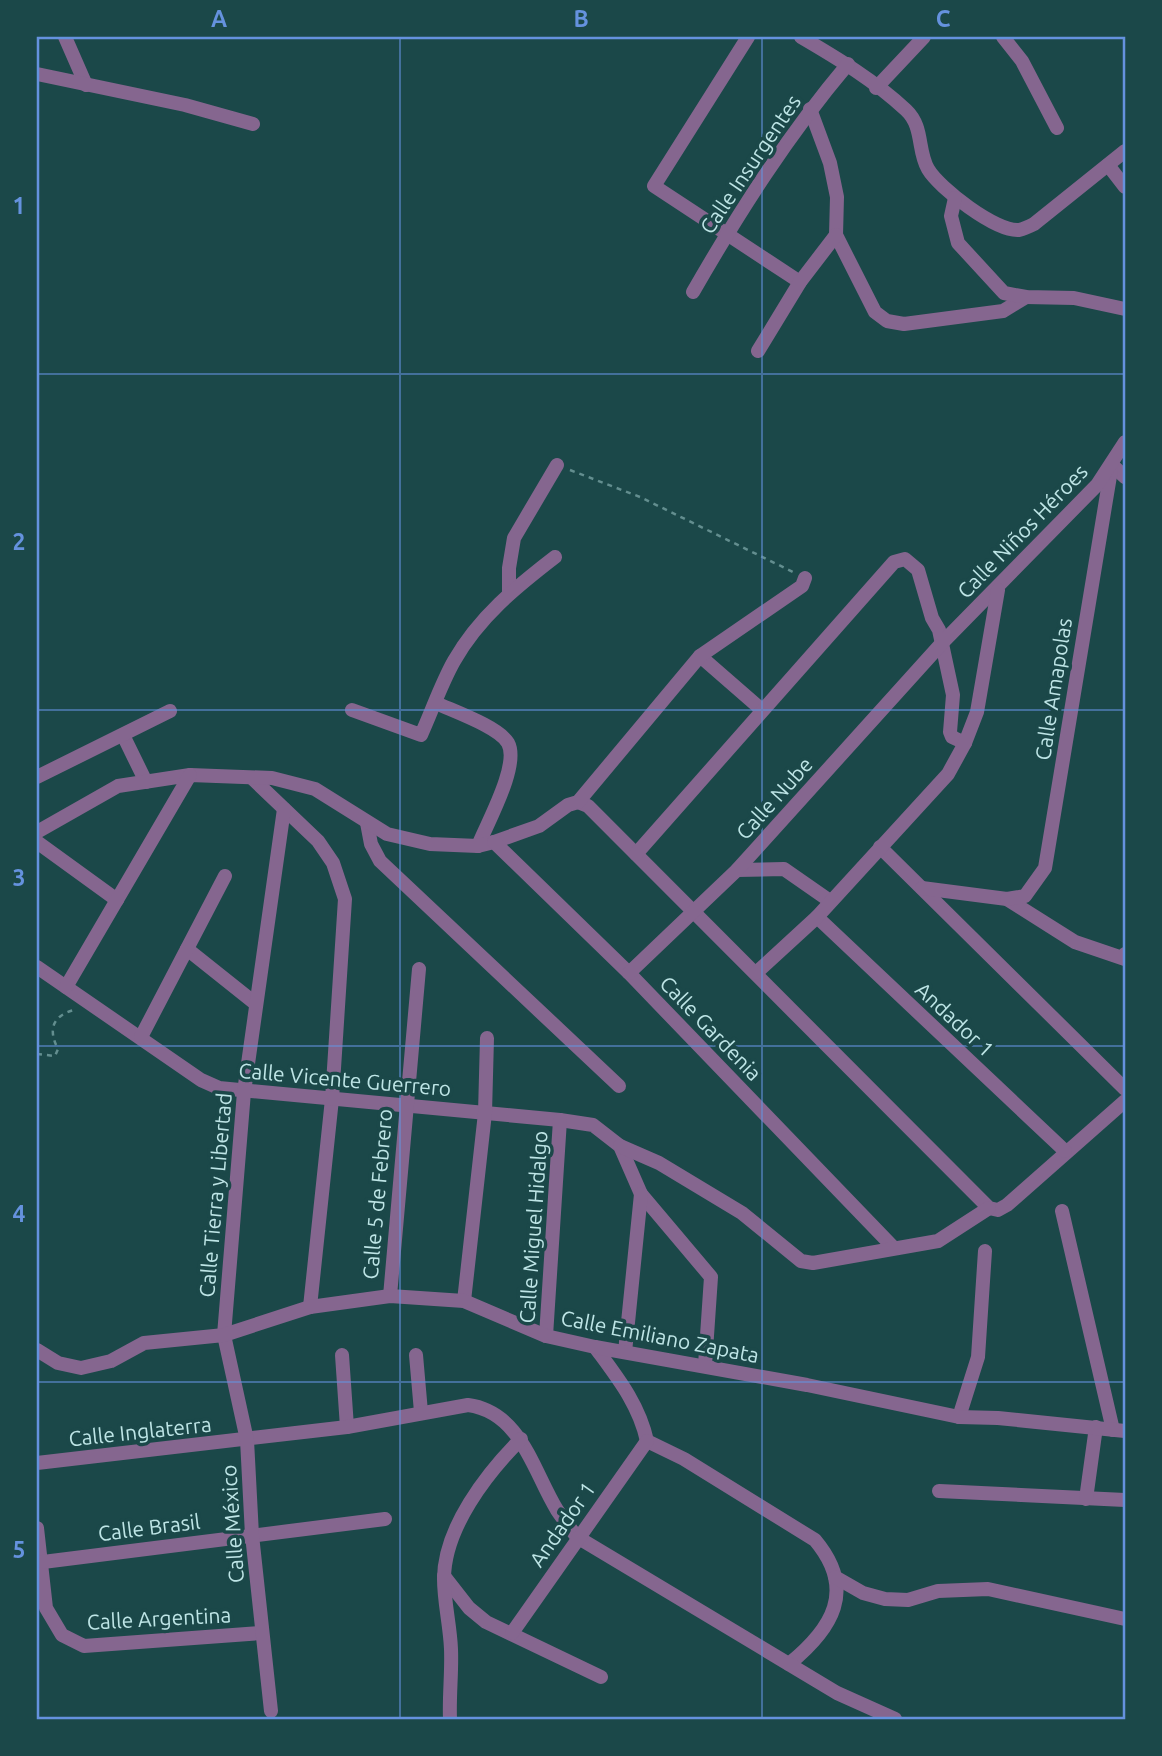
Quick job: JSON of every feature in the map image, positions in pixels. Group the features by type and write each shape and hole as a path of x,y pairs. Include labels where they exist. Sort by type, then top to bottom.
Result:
{"street":[{"path":"65,37 86,85"},
{"path":"748,37 654,186 800,282"},
{"path":"801,37 848,64 916,120 926,166 939,185 955,198 1002,226 1018,230 1034,224 1125,152"},
{"path":"876,88 924,37"},
{"path":"1003,37 1022,61 1057,128"},
{"name":"Calle Insurgentes","path":"693,292 727,233 810,108 848,64"},
{"path":"37,74 185,105 253,124"},
{"path":"810,108 830,163 837,197 836,235 875,312 887,321 904,324 1003,311 1026,297"},
{"path":"1108,165 1125,187"},
{"path":"955,198 951,216 958,243 1004,293 1026,297 1074,298 1125,309"},
{"path":"758,351 800,282 836,235"},
{"name":"Calle Niños Héroes","path":"942,643 998,590 1097,485 1125,442"},
{"path":"509,592 509,568 514,538 557,465"},
{"path":"1112,465 1125,477"},
{"name":"Calle Amapolas","path":"1007,899 1025,896 1045,869 1112,465"},
{"path":"352,710 421,735 454,661 481,621 509,592 555,557"},
{"path":"636,854 894,562 905,559 918,570 942,643 953,695 950,732 965,743"},
{"path":"37,832 118,786 190,775 272,778 315,789 387,834 430,844 478,846 494,842 539,826 568,805 578,802 700,656 802,586 805,578"},
{"path":"756,973 817,917 948,774 965,743 977,712 998,590"},
{"name":"Calle Nube","path":"629,973 737,870 942,643"},
{"path":"700,656 762,710"},
{"path":"436,703 491,729 508,742 512,763 478,846"},
{"path":"37,777 170,711"},
{"path":"122,735 146,782"},
{"path":"66,987 190,775"},
{"path":"253,779 326,852 333,863 345,899 332,1100 310,1307"},
{"path":"578,802 588,806 756,973 926,1148 989,1208"},
{"name":"Calle Tierra y Libertad","path":"224,1335 244,1091 284,809"},
{"path":"367,823 371,844 380,861 619,1086"},
{"path":"37,842 117,900"},
{"name":"Calle Gardenia","path":"494,842 629,973 894,1248"},
{"path":"880,847 1125,1089"},
{"path":"737,870 783,869 830,901"},
{"path":"141,1037 225,876"},
{"path":"922,888 1007,899 1075,942 1125,957"},
{"name":"Andador 1","path":"817,917 1065,1151"},
{"path":"187,949 256,1004"},
{"name":"Calle Vicente Guerrero","path":"37,967 98,1006 201,1080 219,1088 485,1112 593,1125 620,1146 659,1163 742,1213 801,1261 813,1263 938,1241 989,1208 998,1210 1125,1101"},
{"name":"Calle 5 de Febrero","path":"390,1296 419,969"},
{"path":"464,1301 485,1112 487,1038"},
{"name":"Calle Miguel Hidalgo","path":"547,1336 561,1120"},
{"path":"620,1146 641,1194 711,1277 705,1365"},
{"path":"625,1352 641,1194"},
{"path":"1062,1211 1119,1430"},
{"path":"960,1417 978,1357 985,1251"},
{"name":"Calle Emiliano Zapata","path":"37,1350 58,1363 81,1368 111,1361 144,1343 224,1335 310,1307 390,1296 464,1301 547,1336 625,1352 705,1365 960,1417 1119,1430"},
{"name":"Calle México","path":"224,1335 247,1440 252,1535 271,1711"},
{"path":"595,1346 631,1397 643,1421 647,1441 684,1459 815,1540 827,1555 835,1577 835,1603 830,1623 816,1642 789,1664"},
{"path":"342,1355 347,1427"},
{"path":"416,1355 421,1412"},
{"name":"Calle Inglaterra","path":"37,1463 347,1427 468,1405 485,1407 521,1439"},
{"path":"1086,1499 1096,1427"},
{"path":"450,1719 451,1648 444,1576 448,1552 474,1494 521,1439 557,1509 577,1537 837,1693 895,1719"},
{"name":"Andador 1","path":"512,1633 647,1441"},
{"path":"939,1491 1125,1500"},
{"name":"Calle Brasil","path":"43,1562 385,1519"},
{"path":"37,1528 43,1562 40,1586"},
{"path":"444,1576 469,1608 486,1622 601,1677"},
{"path":"835,1577 863,1593 885,1599 908,1600 938,1591 988,1589 1125,1619"},
{"name":"Calle Argentina","path":"40,1586 46,1608 62,1635 84,1646 261,1633"}],"path":[{"path":"557,465 640,497 805,578"},
{"path":"37,1054 55,1056 58,1053 52,1025 58,1017 66,1012 98,1006"}]}
